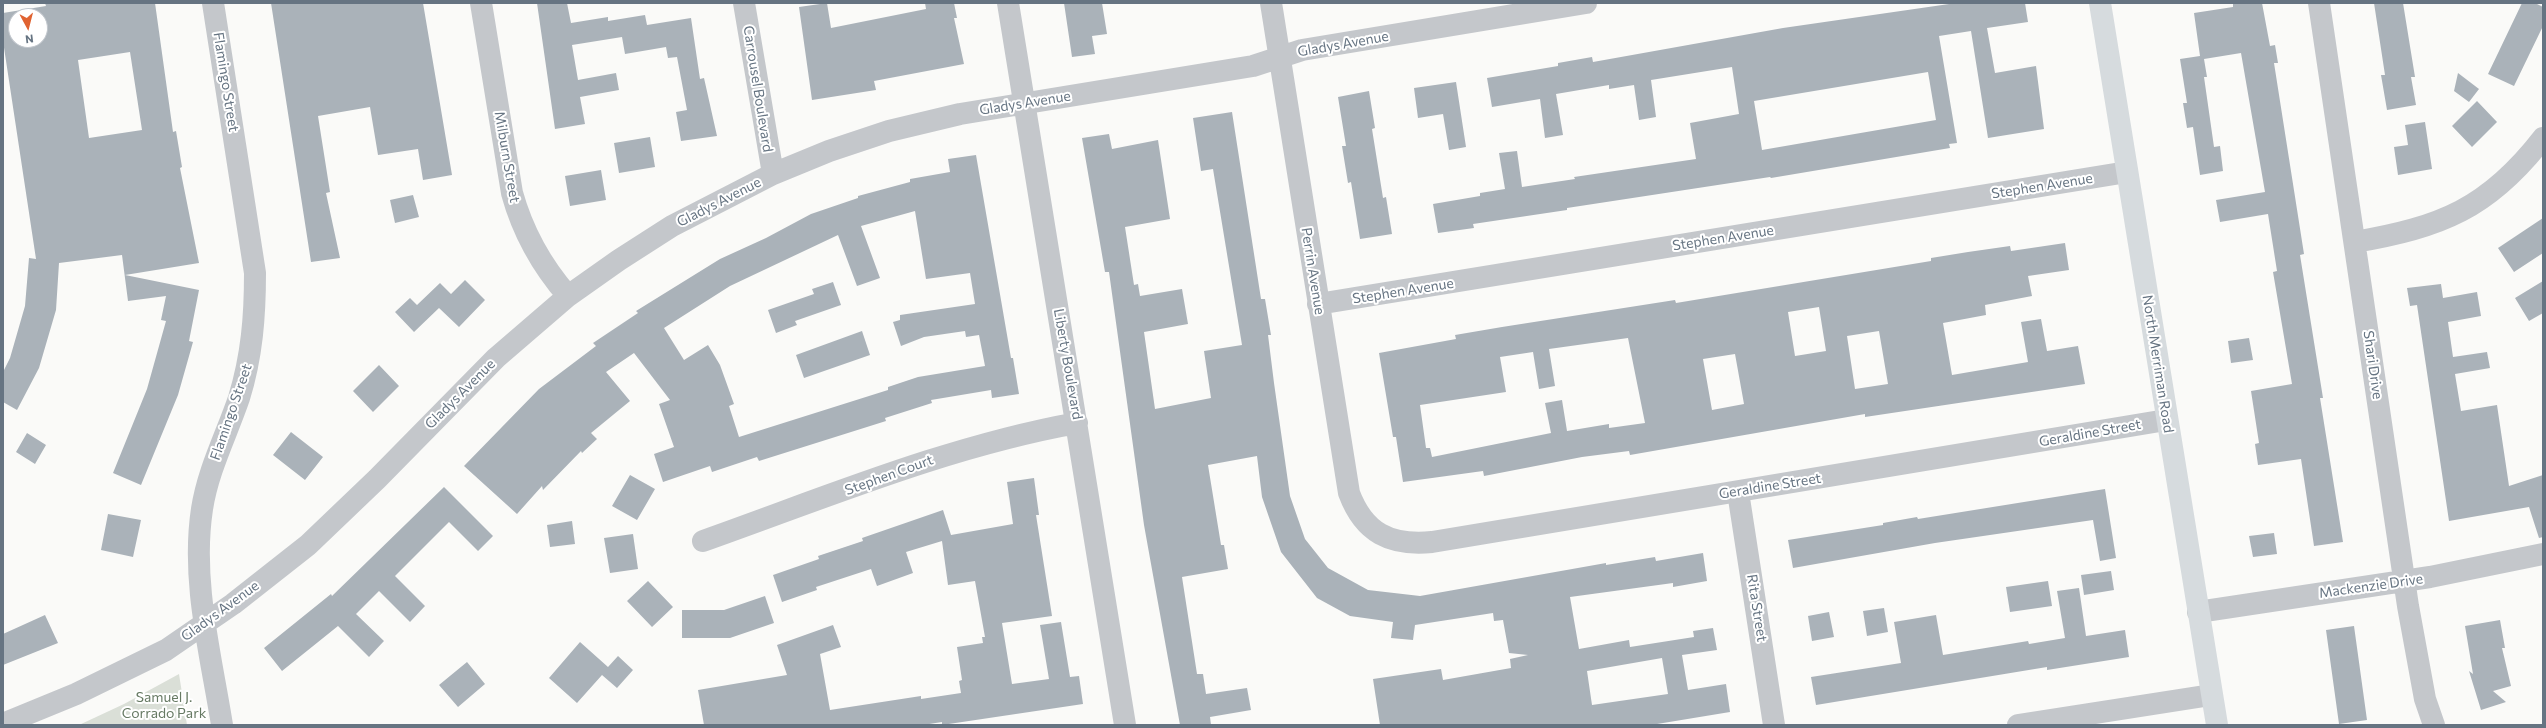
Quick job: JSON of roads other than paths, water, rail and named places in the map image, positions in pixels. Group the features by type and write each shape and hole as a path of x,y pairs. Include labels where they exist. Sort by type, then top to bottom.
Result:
{"main road":[{"name":"North Merriman Road","path":"2100,3 2216,725"}],"street":[{"name":"Flamingo Street","path":"213,3 250,224 255,273 255,311 248,364 238,399 211,468 202,508 198,559 222,725"},
{"name":"Milburn Street","path":"481,3 512,193 520,221 544,266 568,296"},
{"name":"Carrousel Boulevard","path":"744,3 773,174"},
{"name":"Liberty Boulevard","path":"1008,3 1125,725"},
{"name":"Perrin Avenue","path":"1271,3 1349,493 1362,520 1375,531"},
{"name":"Gladys Avenue","path":"3,724 76,694 166,650 206,621 233,604 308,544 377,479 496,358 568,296 619,260 672,226 773,174 829,151 889,131 960,114 1253,66 1302,50 1524,8 1586,3"},
{"name":"Shari Drive","path":"2319,3 2404,581 2425,699 2434,725"},
{"path":"2355,242 2417,229 2459,212 2495,190 2517,171 2543,138"},
{"name":"Stephen Avenue","path":"1318,304 2127,172"},
{"name":"Geraldine Street","path":"1375,531 1387,539 1404,543 1432,542 2166,420"},
{"name":"Stephen Court","path":"704,541 967,448 1022,433 1077,423"},
{"name":"Rita Street","path":"1738,492 1774,725"},
{"name":"Mackenzie Drive","path":"2198,612 2404,581 2543,554"},
{"path":"2018,725 2211,695"}],"park label":[{"name":"Samuel J. Corrado Park","path":"164,706"}]}
